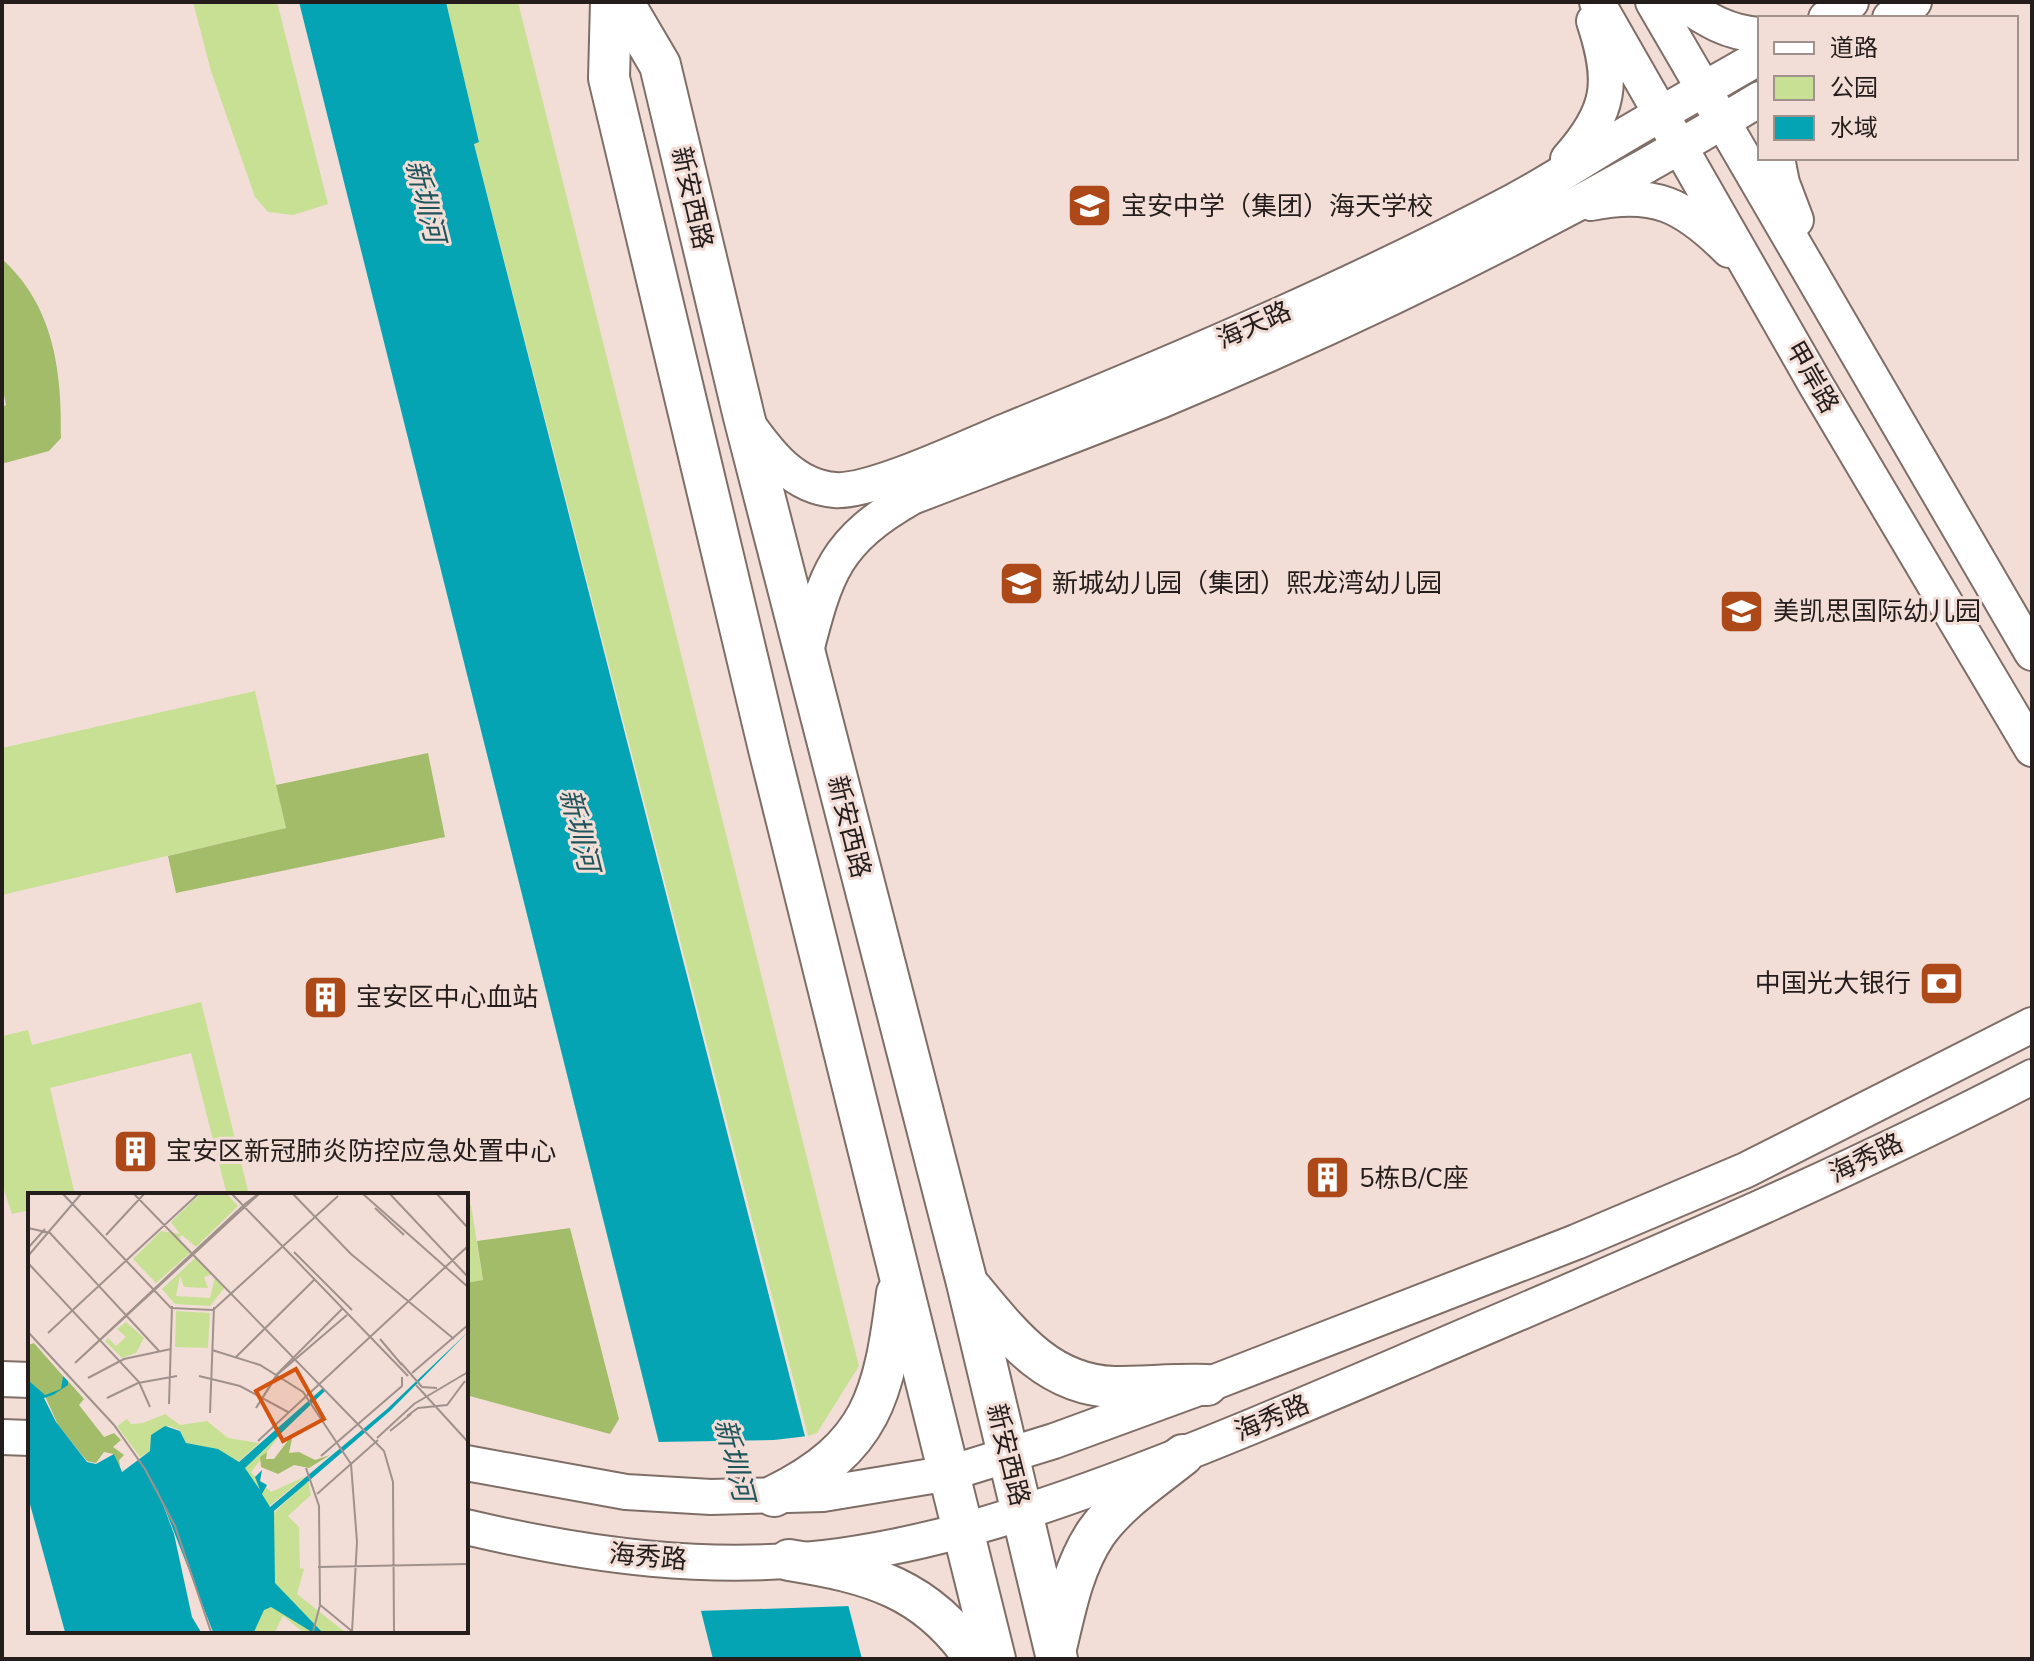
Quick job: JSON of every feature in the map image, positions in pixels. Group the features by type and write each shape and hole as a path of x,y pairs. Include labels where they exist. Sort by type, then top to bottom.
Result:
{"main road":[{"name":"新安西路","path":"611,2 609,78 765,733 995,1659"},
{"name":"新安西路","path":"623,2 660,65 744,417 967,1283 1056,1655"},
{"path":"1515,200 1566,161 1597,122 1606,89 1606,68 1588,2"},
{"name":"甲岸路","path":"1597,2 1752,274 2032,749"},
{"name":"甲岸路","path":"1653,2 1702,91 2032,653"},
{"path":"1681,2 1711,23 1738,33 1758,35"},
{"path":"1893,16 1914,2"},
{"name":"海天路","path":"744,417 774,458 802,480 820,488 859,488 1150,373 1340,286 1515,200 1758,58"},
{"name":"海天路","path":"805,655 827,580 844,549 881,515 912,497 1161,400 1354,315 1567,208 1758,100"},
{"path":"625,144 676,132"},
{"path":"1777,160 1782,183 1833,314"},
{"path":"1567,208 1627,197 1656,200 1688,215 1704,227 1752,274"},
{"path":"1996,1046 2032,1015"},
{"name":"海秀路","path":"820,1483 950,1473 1008,1457 1207,1385 1576,1242 1746,1170 1996,1046 2032,1025"},
{"name":"海秀路","path":"840,1562 1022,1513 1183,1455 1763,1207 2032,1077"},
{"path":"1988,1100 2032,1086"},
{"path":"468,1463 626,1492 711,1497 774,1496 820,1483 859,1430 877,1398 885,1376 900,1273"},
{"path":"967,1283 1031,1356 1069,1378 1113,1387 1207,1385"},
{"path":"2,1379 28,1380"},
{"path":"2,1437 28,1438"},
{"path":"1056,1655 1076,1573 1097,1531 1124,1502 1183,1455"},
{"name":"海秀路","path":"468,1527 550,1545 643,1559 728,1562 789,1560"},
{"path":"789,1560 840,1562 914,1597 947,1623 975,1659"}],"green space":[{"path":"193,2 277,2 328,204 293,215 268,212 255,197 211,71"},
{"path":"446,2 518,2 859,1366 817,1433 808,1436 474,143 479,141"},
{"path":"2,259 20,277 44,319 56,364 61,413 61,438 49,451 5,463 2,462 2,407 6,405 2,384"},
{"path":"255,691 286,828 2,895 2,748"},
{"path":"428,753 445,837 176,893 168,856 286,828 276,785"},
{"path":"201,1002 249,1193 226,1193 191,1053 50,1088 75,1193 28,1193 28,1210 12,1214 2,1184 2,1036 28,1030 32,1045"},
{"path":"471,1205 483,1281 468,1283 468,1206"},
{"path":"570,1228 619,1419 610,1434 468,1396 468,1283 483,1280 477,1241"}],"water":[{"name":"新圳河","path":"299,2 446,2 479,142 474,144 862,1659 713,1659"}],"pier":[{"path":"808,1436 851,1606 697,1611 655,1442 774,1440"}],"place":[{"name":"宝安中学（集团）海天学校","path":"1090,206"},
{"name":"新城幼儿园（集团）熙龙湾幼儿园","path":"1021,583"},
{"name":"美凯思国际幼儿园","path":"1742,611"},
{"name":"中国光大银行","path":"1942,983"},
{"name":"宝安区中心血站","path":"325,997"},
{"name":"宝安区新冠肺炎防控应急处置中心","path":"135,1151"},
{"name":"5栋B/C座","path":"1328,1178"}]}
